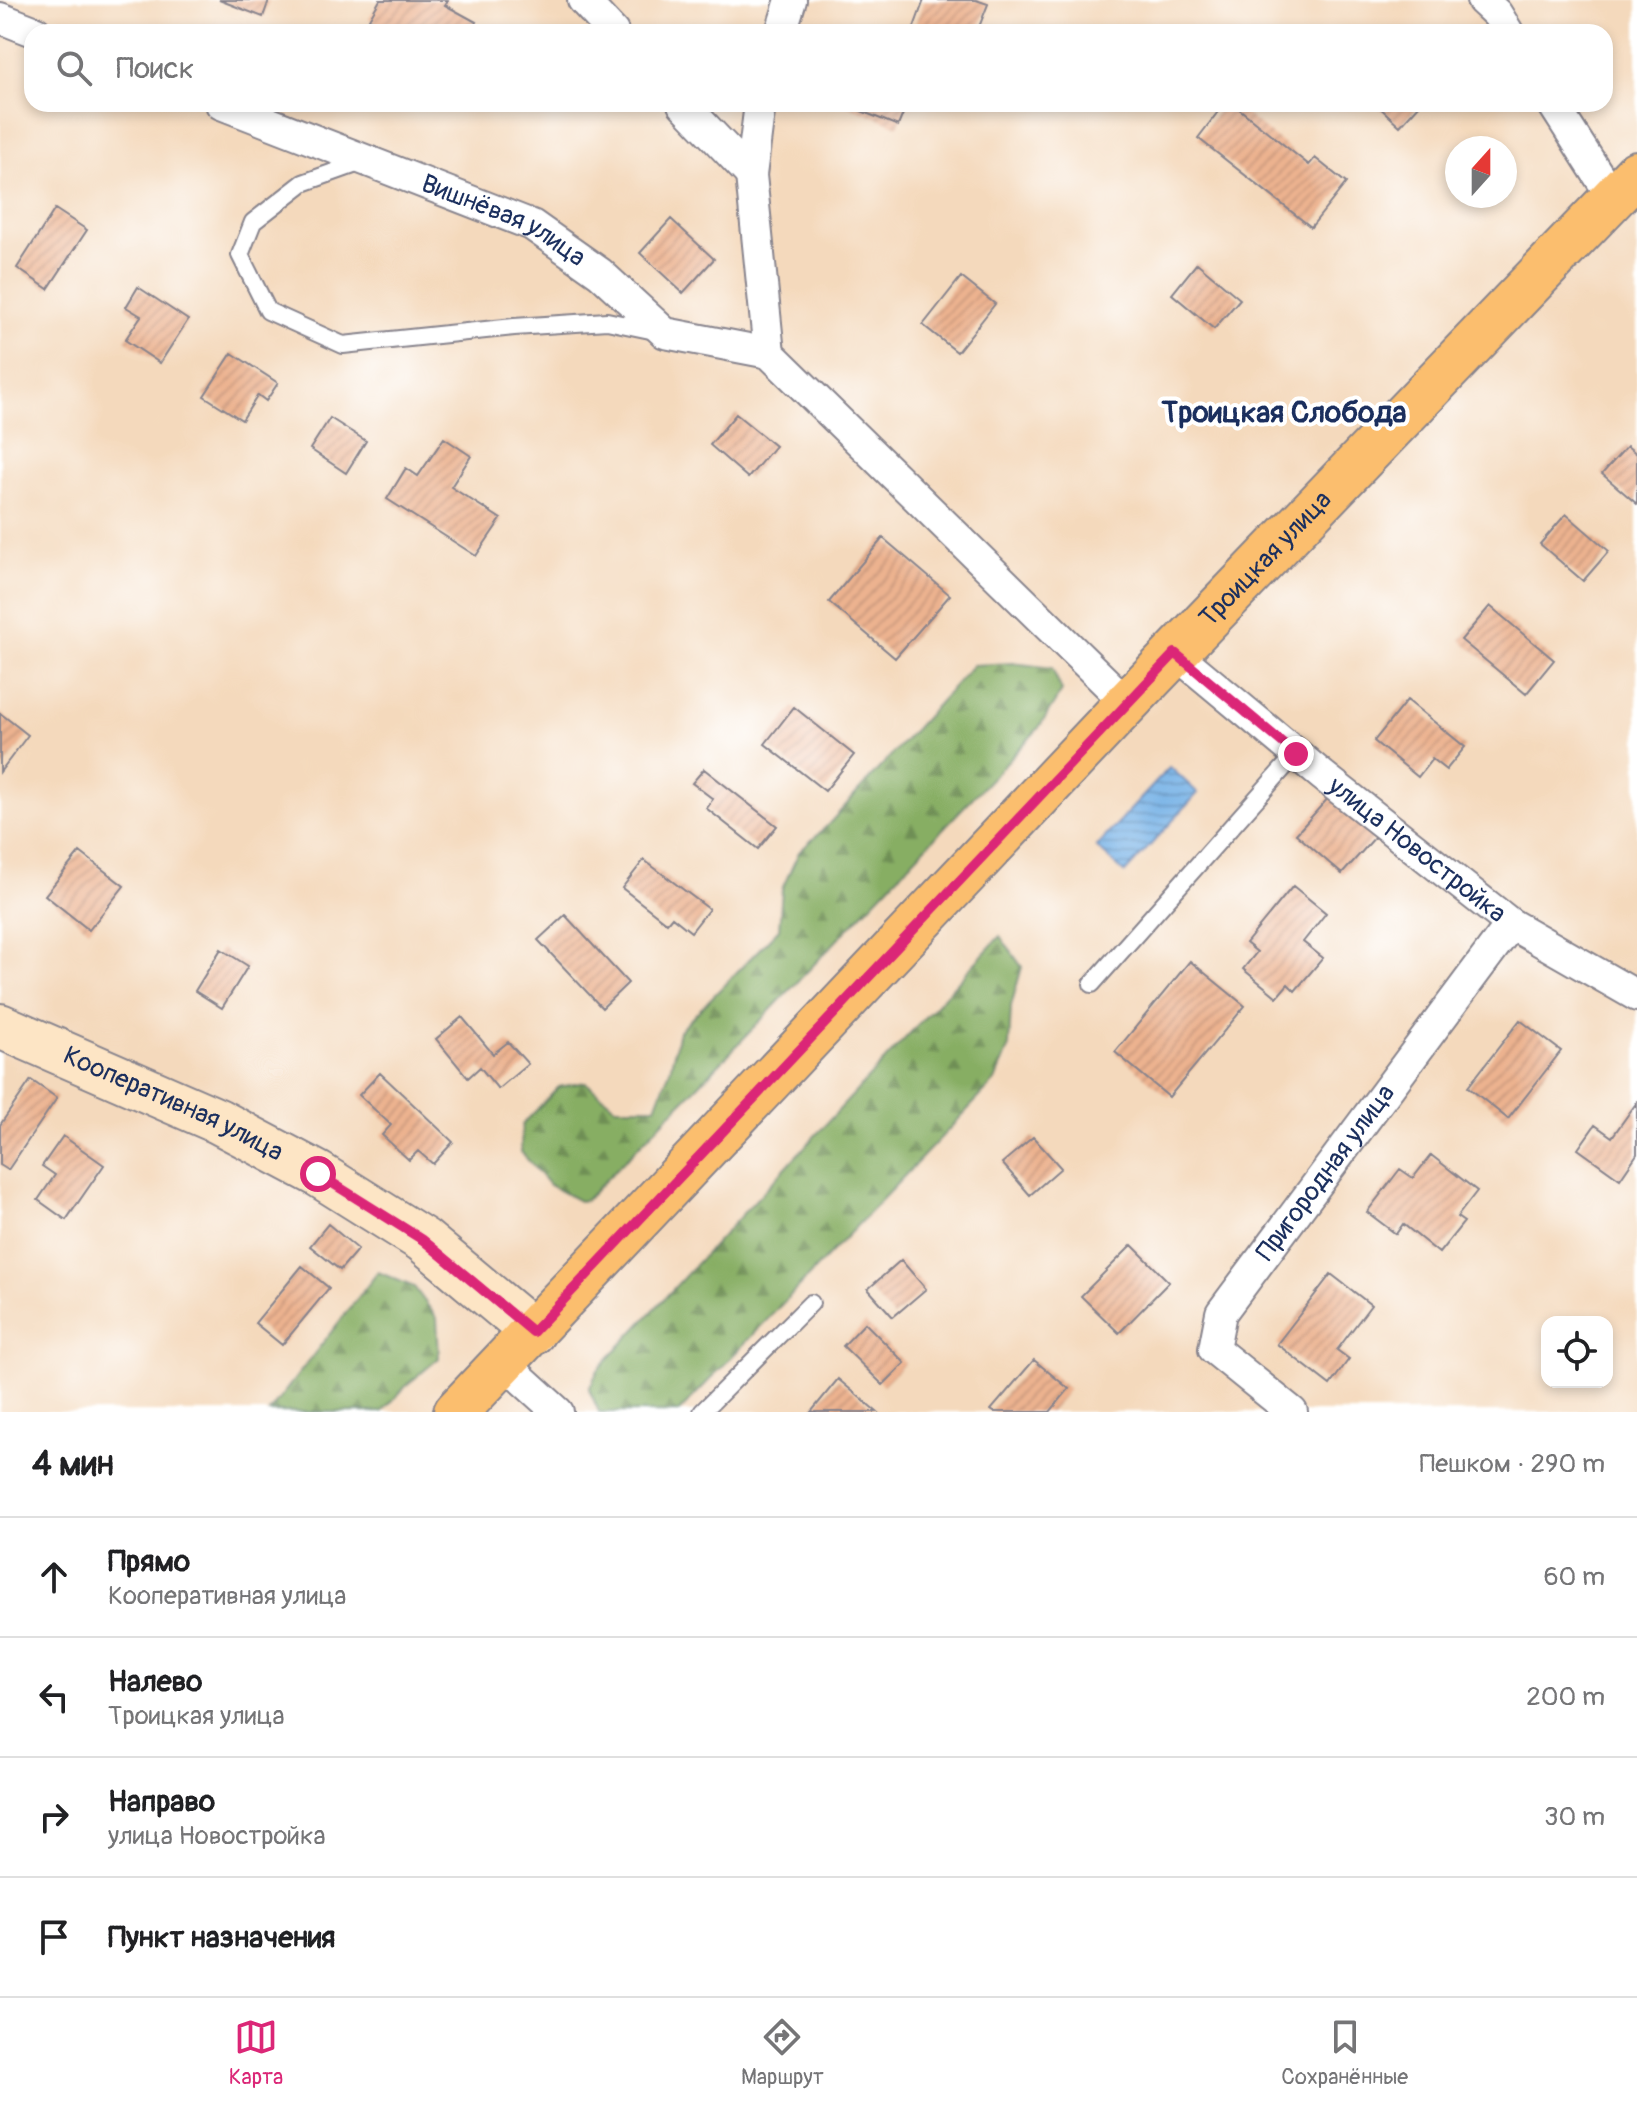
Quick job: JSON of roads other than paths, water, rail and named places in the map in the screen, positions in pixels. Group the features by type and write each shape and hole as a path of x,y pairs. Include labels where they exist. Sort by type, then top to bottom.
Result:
{"main road":[{"name":"Троицкая улица","path":"456,1412 1127,703 1625,186"}],"street":[{"path":"583,0 606,24"},
{"path":"784,24 791,0"},
{"path":"1482,0 1503,24"},
{"path":"0,18 24,27"},
{"name":"Вишнёвая улица","path":"241,112 532,225 600,273 665,333"},
{"path":"691,112 751,175"},
{"path":"759,112 751,175 769,353"},
{"path":"1560,112 1625,186"},
{"path":"665,333 769,353 1127,703"},
{"name":"улица Новостройка","path":"1175,653 1296,754 1511,924 1637,996"},
{"name":"Пригородная улица","path":"1292,1412 1214,1349 1221,1313 1511,924"},
{"name":"Кооперативная улица","path":"0,1026 218,1121 318,1174 423,1240 518,1348"},
{"path":"518,1348 558,1412"}],"lane":[{"path":"366,161 303,183 253,222 240,255 268,311 343,345 514,327 607,321 665,333"},
{"path":"1092,984 1296,754"},
{"path":"702,1412 811,1303"}],"water":[{"path":"1170,767 1198,793 1125,873 1096,847"}],"district":[{"name":"Троицкая Слобода","path":"1284,412"}]}
